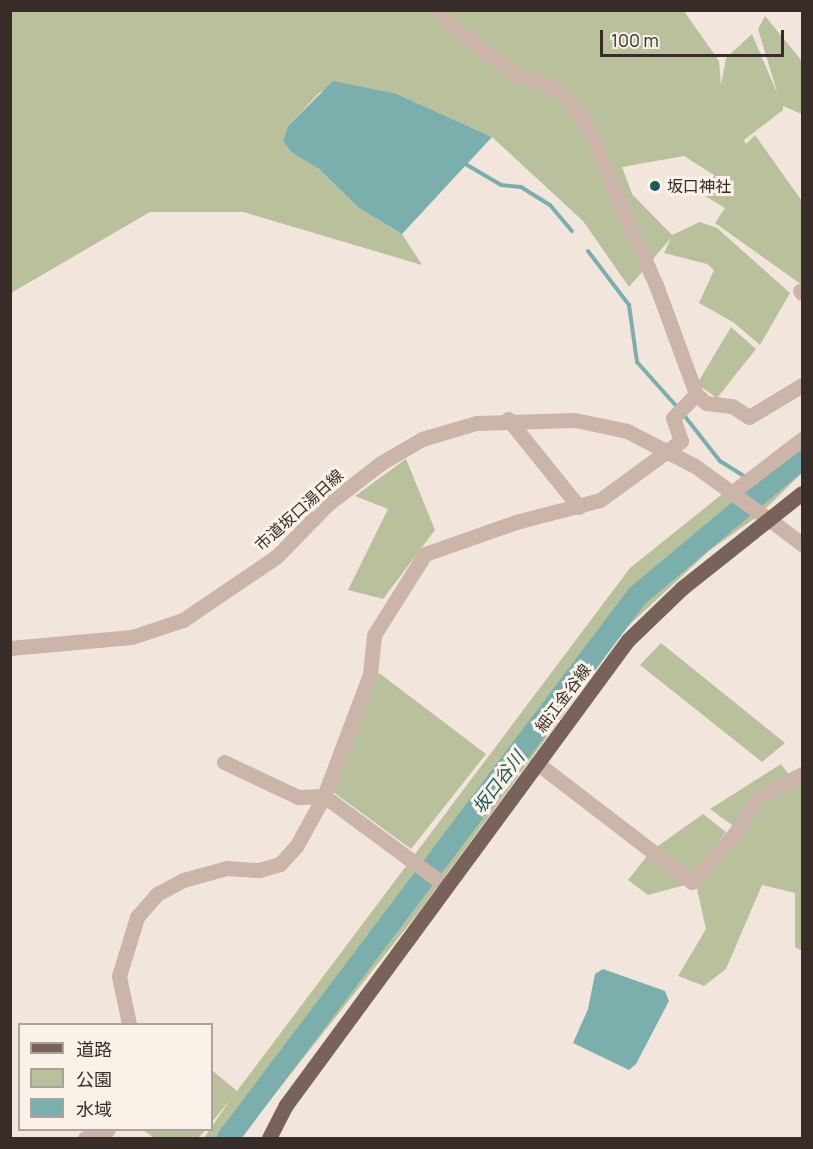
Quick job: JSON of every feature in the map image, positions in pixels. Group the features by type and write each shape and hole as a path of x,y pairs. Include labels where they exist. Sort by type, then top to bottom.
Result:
{"main road":[{"name":"細江金谷線","path":"269,1138 286,1105 442,882 537,763 628,640 682,588 802,493"}],"street":[{"path":"439,10 447,22 515,74 558,90 584,119 656,285 696,394 706,403 732,406 749,417 802,385"},
{"path":"129,1023 119,976 137,917 157,894 183,880 227,868 259,870 280,864 297,845 324,796 370,674 374,635 425,554 516,522 600,500 665,450 681,441 673,418 696,394"},
{"path":"508,419 579,507"},
{"name":"市道坂口湯日線","path":"10,648 132,637 183,620 277,556 328,504 381,463 422,439 476,423 508,419 575,420 627,431 665,450 735,493 802,544"},
{"path":"735,493 802,438"},
{"path":"224,762 298,796 324,796 442,882"},
{"path":"537,763 692,882 736,832 758,797 802,774"},
{"path":"85,1138 105,1131"}],"green space":[{"path":"11,11 684,11 719,61 721,85 726,58 752,34 778,95 758,29 765,16 802,61 802,114 783,106 783,110 744,140 746,144 755,135 802,201 802,285 715,223 725,208 705,196 714,175 684,156 622,167 632,194 672,235 700,222 717,228 790,293 760,345 733,322 699,303 714,270 707,264 664,253 671,238 629,287 583,221 492,137 397,94 320,92 288,126 283,141 292,153 319,169 359,208 402,234 422,265 243,212 150,212 11,293"},
{"path":"731,327 756,349 717,398 697,384"},
{"path":"802,437 802,473 758,516 710,550 627,627 422,908 240,1138 204,1138 209,1131 213,1131 213,1125 230,1100 213,1121 213,1071 237,1091 630,568 731,487"},
{"path":"406,459 435,530 383,599 348,590 388,509 355,496"},
{"path":"661,643 785,743 762,762 640,665"},
{"path":"379,673 486,754 411,849 333,792"},
{"path":"781,764 790,776 736,828 710,809"},
{"path":"802,780 802,951 795,947 795,893 762,885 726,969 704,986 678,976 706,929 697,889 760,802"},
{"path":"703,814 726,832 685,885 648,895 628,880 651,851"},
{"path":"144,1131 205,1131 198,1138 154,1138"}],"water":[{"path":"333,81 397,94 492,137 402,234 359,208 319,169 292,153 283,141 288,126"},
{"path":"603,969 665,991 669,1001 636,1064 629,1070 573,1043 588,1009 595,974"}],"waterway":[{"path":"462,162 501,185 521,187 550,205 572,231"},
{"path":"588,251 629,305 637,362 678,408"},
{"path":"683,414 720,461 747,478"},
{"name":"坂口谷川","path":"228,1138 637,596 802,458"},
{"path":"753,482 765,489"}],"place":[{"name":"坂口神社","path":"655,186"}]}
